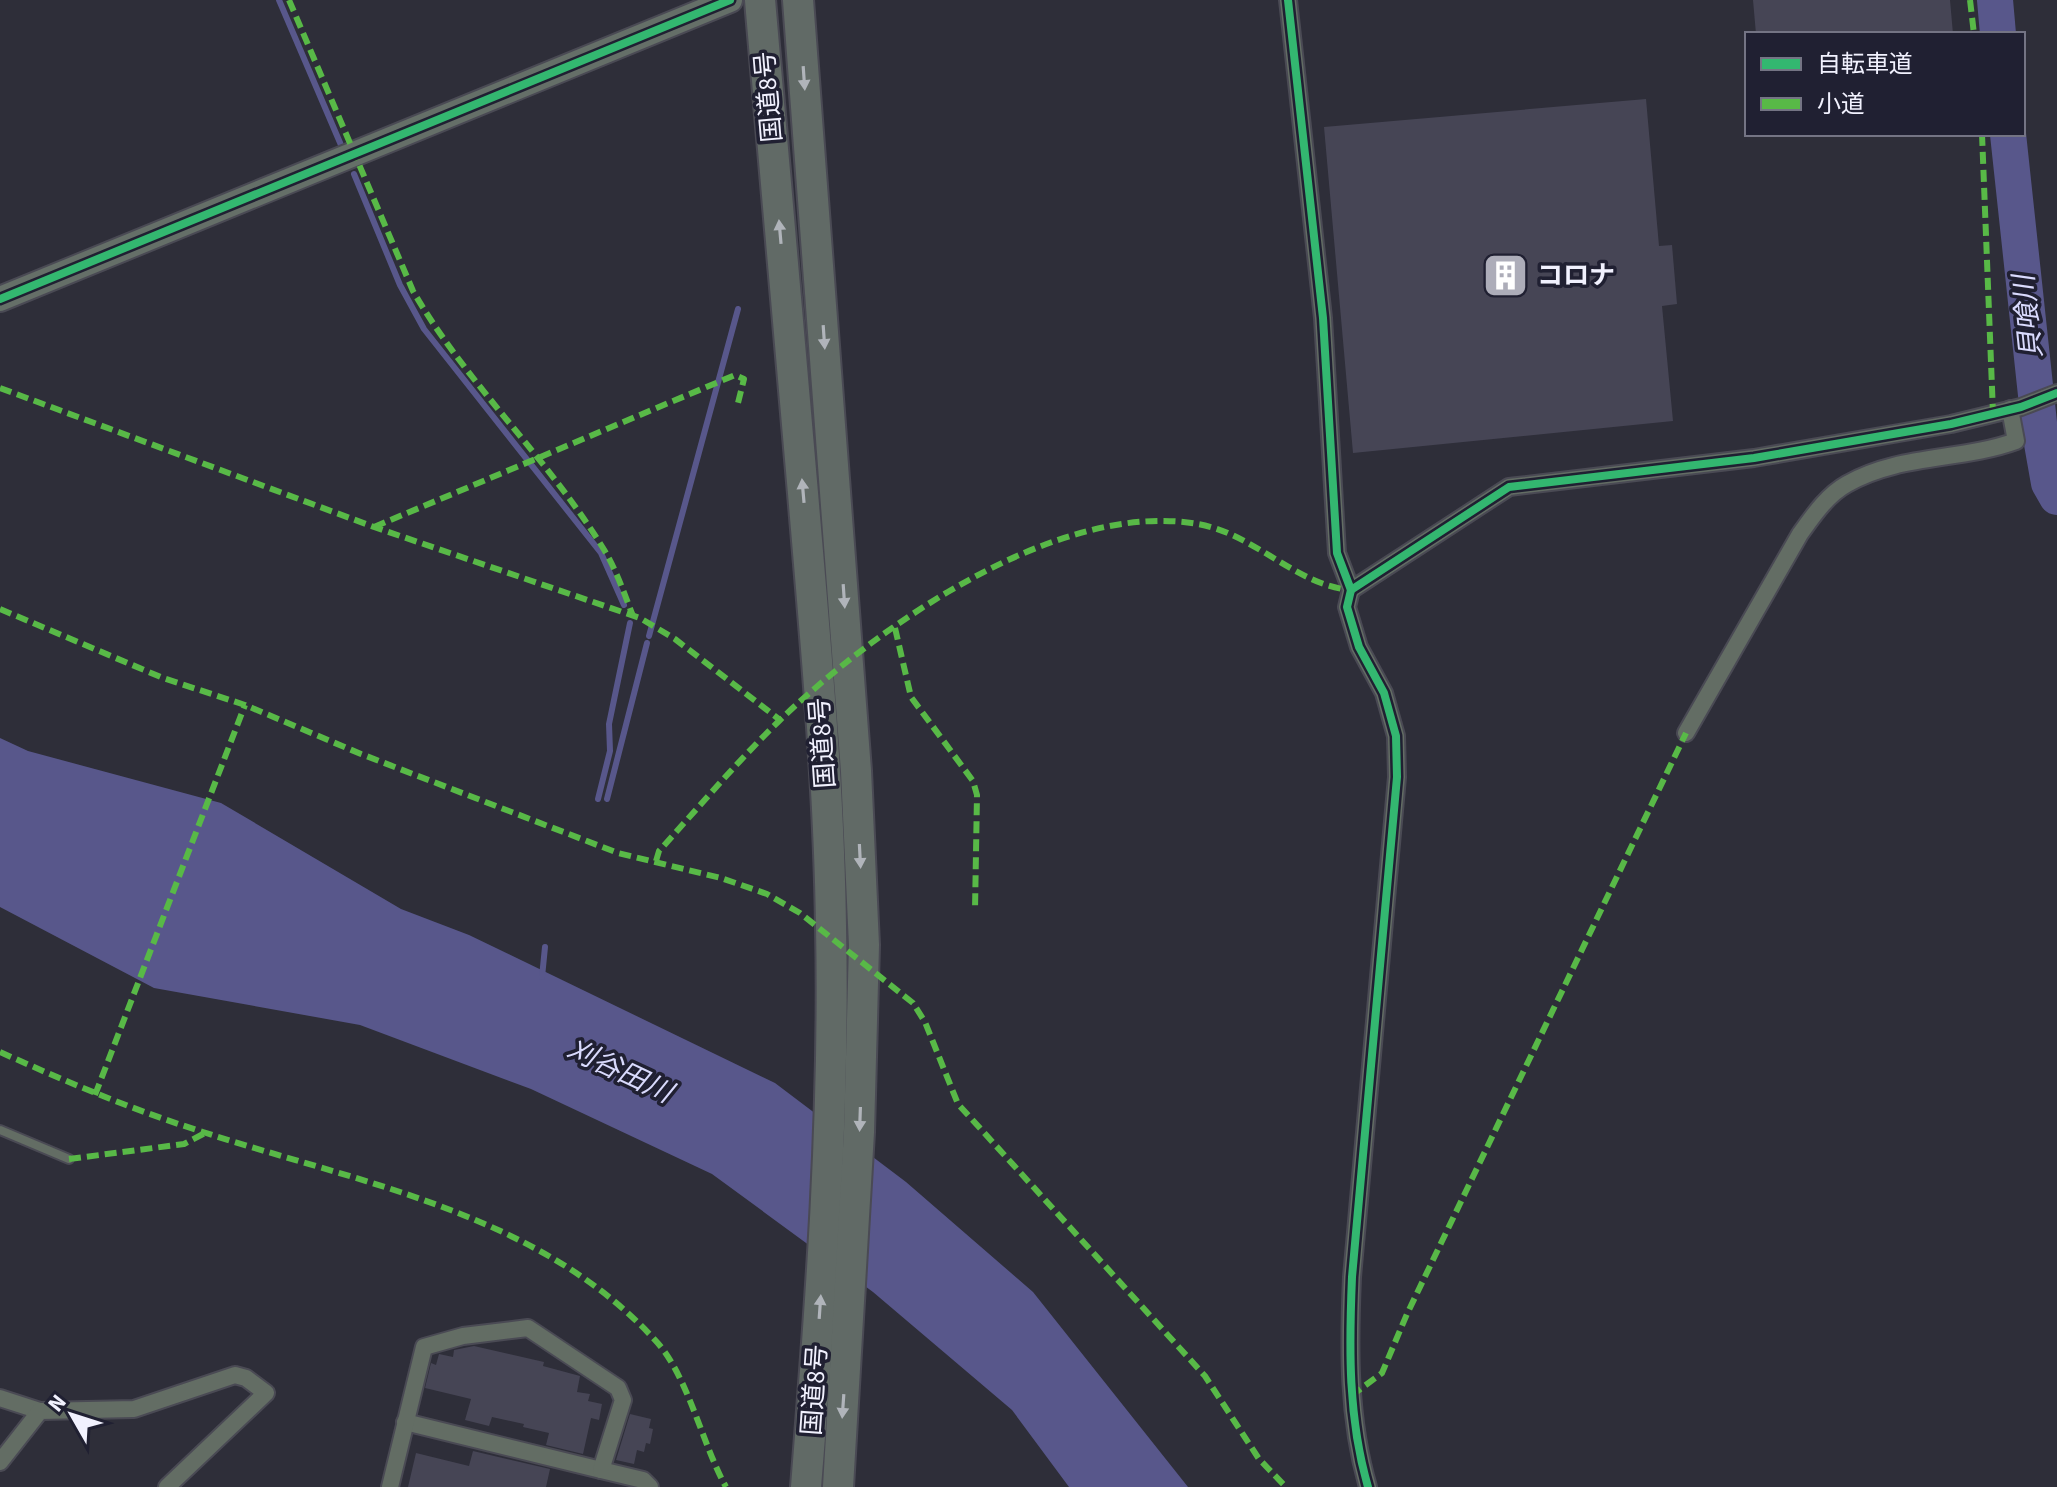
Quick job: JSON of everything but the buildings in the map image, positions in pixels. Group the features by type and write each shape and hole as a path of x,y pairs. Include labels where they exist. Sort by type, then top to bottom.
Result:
{"highway":[{"name":"国道8号","path":"760,0 829,840 832,1016 821,1293 807,1478"},
{"name":"国道8号","path":"798,0 856,771 864,945 862,1041 838,1487"}],"street":[{"path":"0,299 730,0"},
{"path":"1288,0 1323,318 1337,553 1351,590 1347,607 1359,647 1384,693 1396,736 1397,777 1350,1341 1351,1396 1368,1487"},
{"path":"1351,590 1509,487 1754,458 1951,424 2054,395"},
{"path":"1686,733 1800,534 1819,508 1844,485 1877,470 1995,448 2016,441 2015,408"},
{"path":"390,1487 424,1347 463,1336 528,1328 618,1388 623,1400 601,1470"},
{"path":"0,1398 40,1411 134,1409 235,1375 246,1378 266,1393 171,1486"},
{"path":"0,1462 40,1411"},
{"path":"405,1422 643,1480 650,1487"}],"lane":[{"path":"0,1130 69,1159"}],"water":[{"name":"刈谷田川","path":"0,738 28,751 221,803 401,909 469,935 775,1083 906,1182 1033,1292 1188,1487 1069,1487 1012,1410 873,1292 712,1174 531,1089 360,1025 154,988 0,907"}],"waterway":[{"path":"279,0 341,145"},
{"name":"貝喰川","path":"1995,0 1998,32"},
{"name":"貝喰川","path":"2008,136 2040,432 2049,483 2057,497"},
{"path":"354,174 400,285 424,329 601,553 624,605"},
{"path":"649,636 738,309"},
{"path":"598,799 610,751 609,724 630,623"},
{"path":"607,799 647,643"},
{"path":"542,977 545,947"}],"marked path":[{"path":"289,0 413,291 457,357 581,515 612,564 633,616"},
{"path":"1970,0 1974,32"},
{"path":"1982,136 1993,413"},
{"path":"374,527 735,375 744,379 737,407"},
{"path":"0,388 374,527 640,618 675,639 780,720"},
{"path":"656,861 659,851 732,769 818,686 864,648 916,612 971,579 1028,551 1086,531 1143,522 1198,524 1238,538 1312,579 1351,590"},
{"path":"0,609 163,678 245,705 361,754 618,853 721,878 767,894 800,913 913,1003 925,1022 958,1104 1205,1376 1259,1459 1286,1487"},
{"path":"895,628 911,697 973,781 977,795 975,910"},
{"path":"95,1095 245,705"},
{"path":"1351,1396 1382,1373 1407,1314 1686,733"},
{"path":"0,1052 100,1095 177,1123 444,1208 502,1232 557,1261 609,1297 667,1355 686,1391 726,1487"},
{"path":"69,1159 184,1144 205,1133"}],"cycle path":[{"path":"0,299 730,0"},
{"path":"1288,0 1323,318 1337,553 1351,590 1347,607 1359,647 1384,693 1396,736 1397,777 1352,1277 1350,1356 1353,1409 1368,1487"},
{"path":"1351,590 1509,487 1754,458 1951,424 2021,407 2057,393"}],"place":[{"name":"コロナ","path":"1506,275"}]}
